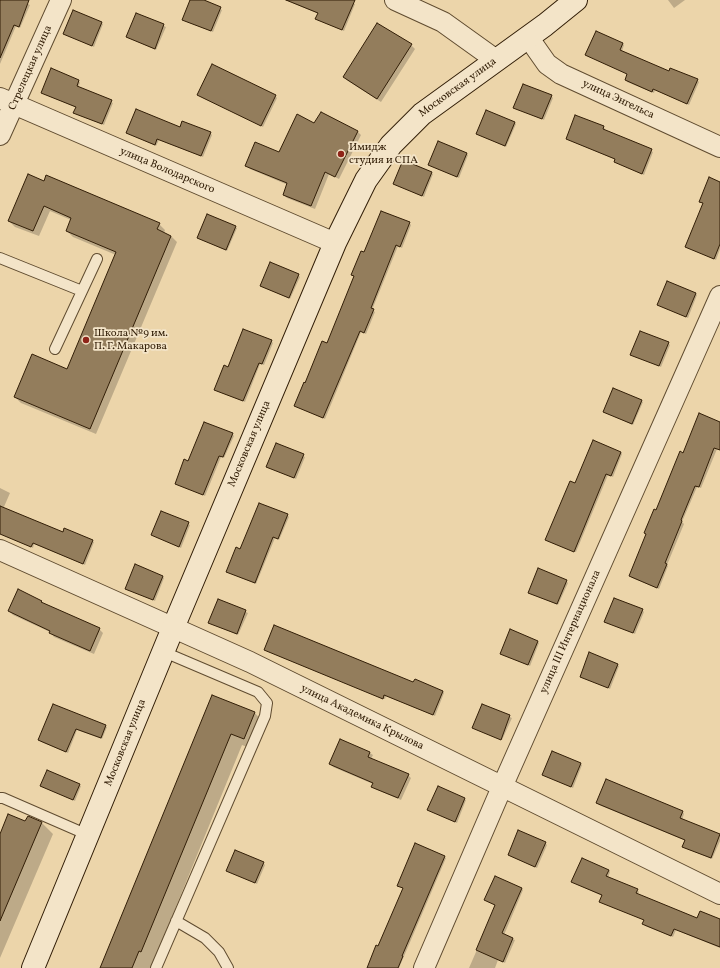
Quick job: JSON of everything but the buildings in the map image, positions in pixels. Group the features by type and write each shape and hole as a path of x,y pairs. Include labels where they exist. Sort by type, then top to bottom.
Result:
{"street":[{"name":"Стрелецкая улица","path":"0,135 7,101 61,0"},
{"path":"395,0 443,22 496,60"},
{"name":"Московская улица","path":"33,968 173,628 335,243 366,180 391,145 422,114 576,0"},
{"name":"улица Энгельса","path":"528,37 546,64 561,74 720,147"},
{"name":"улица Володарского","path":"7,101 335,243"},
{"name":"улица III Интернационала","path":"424,968 502,787 720,296"},
{"name":"улица Академика Крылова","path":"0,550 250,662 720,894"}],"lane":[{"path":"0,258 82,291"},
{"path":"55,349 97,259"},
{"path":"156,968 265,716 267,703 258,692 164,652"},
{"path":"0,798 88,835"},
{"path":"176,921 205,938 220,952 228,968"}],"place":[{"name":"Имидж студия и СПА","path":"341,154"},
{"name":"Школа №9 им. П. Г. Макарова","path":"86,340"}]}
